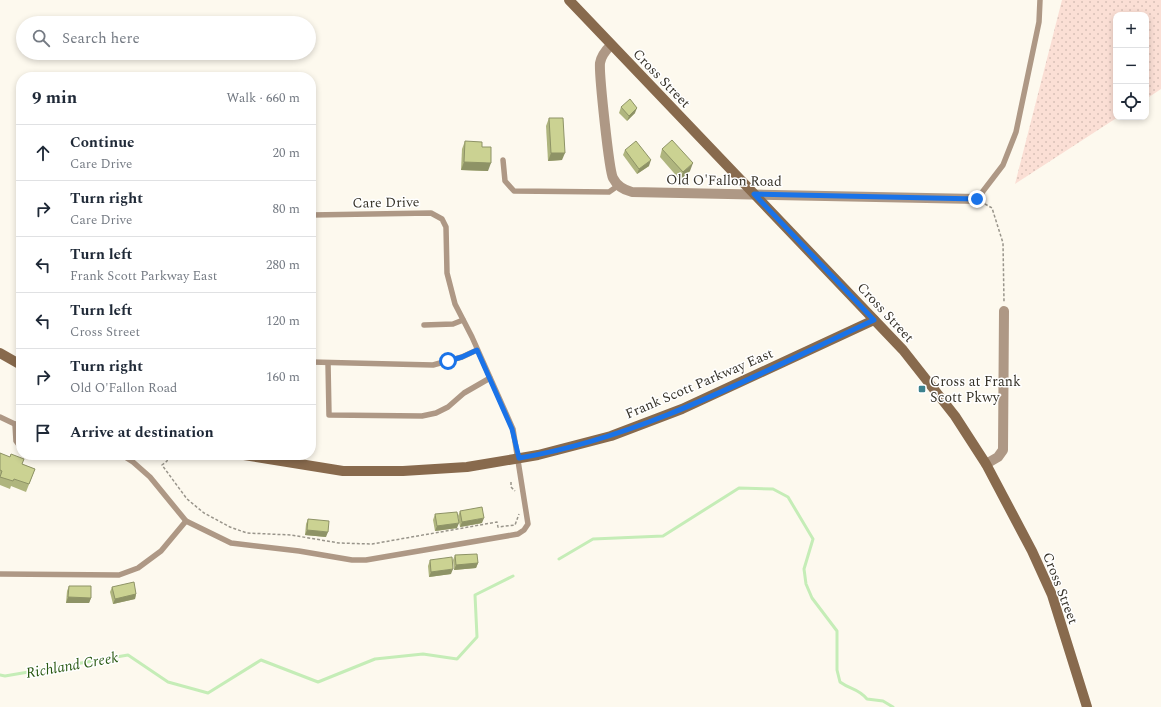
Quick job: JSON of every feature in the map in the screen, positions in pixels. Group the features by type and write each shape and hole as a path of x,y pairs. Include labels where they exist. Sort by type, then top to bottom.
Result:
{"main road":[{"name":"Cross Street","path":"570,0 611,45 903,350 955,416 986,464 1032,551 1052,595 1087,707"},
{"name":"Frank Scott Parkway East","path":"275,460 343,471 403,471 460,468 538,455 611,436 682,409 874,320"},
{"path":"0,353 16,362"}],"street":[{"path":"611,45 603,53 600,63 612,177 618,185"},
{"name":"Old O'Fallon Road","path":"618,185 624,190 632,192 977,199"},
{"path":"986,464 998,457 1003,450 1004,311"}],"lane":[{"path":"977,199 1003,165 1016,132 1039,22 1040,0"},
{"path":"503,160 505,181 514,191 609,192 618,185"},
{"name":"Care Drive","path":"186,521 231,543 352,560 366,560 518,534 524,530 528,524 519,458 512,429 455,304 447,273 446,227 442,219 431,213 316,215"},
{"path":"424,325 453,324 463,320"},
{"path":"316,362 433,365 462,357 477,350"},
{"path":"328,363 329,415 422,416 436,413 490,378"},
{"path":"0,417 15,424 16,441"},
{"path":"0,574 119,575 138,568 161,551 186,521 150,477 130,460"}],"path":[{"path":"977,199 992,208 1003,242 1004,311"},
{"path":"168,460 162,465 187,499 204,513 230,527 247,533 291,535 346,544 372,544 497,522 498,527 515,525 519,514 518,508"},
{"path":"511,482 515,495"}],"shaded area":[{"path":"1062,0 1161,0 1161,89 1149,97 1149,12 1113,12 1113,120 1015,184"}],"building":[{"path":"630,99 637,108 629,116 621,107"},
{"path":"549,118 563,118 565,153 551,153"},
{"path":"672,140 693,163 683,172 662,149"},
{"path":"465,141 482,142 482,147 491,147 491,163 464,162"},
{"path":"636,141 651,160 639,169 625,150"},
{"path":"0,453 10,457 11,454 16,456 16,460 24,460 22,464 35,469 29,484 14,479 13,481 0,477 2,471 0,470"},
{"path":"482,507 484,518 462,522 460,511"},
{"path":"457,512 459,523 437,526 435,514"},
{"path":"308,519 329,521 328,532 307,530"},
{"path":"477,554 478,563 456,565 455,555"},
{"path":"452,557 453,569 431,572 430,560"},
{"path":"134,582 136,594 115,599 112,587"},
{"path":"69,586 91,586 91,598 68,597"}],"waterway":[{"name":"Richland Creek","path":"559,559 593,539 663,536 739,488 773,489 788,497 813,539 804,569 806,584 812,598 837,631 837,670 840,682 861,693 867,699 883,701 893,707"},
{"name":"Richland Creek","path":"0,675 5,676 128,655 168,682 208,693 261,660 318,682 375,659 423,654 457,659 477,637 475,595 513,576"}],"place":[{"name":"Cross at Frank Scott Pkwy","path":"922,389"}],"route":[{"path":"448,361 462,357 477,350 512,429 519,458 538,455 611,436 682,409 874,320 754,194 977,199"}]}
